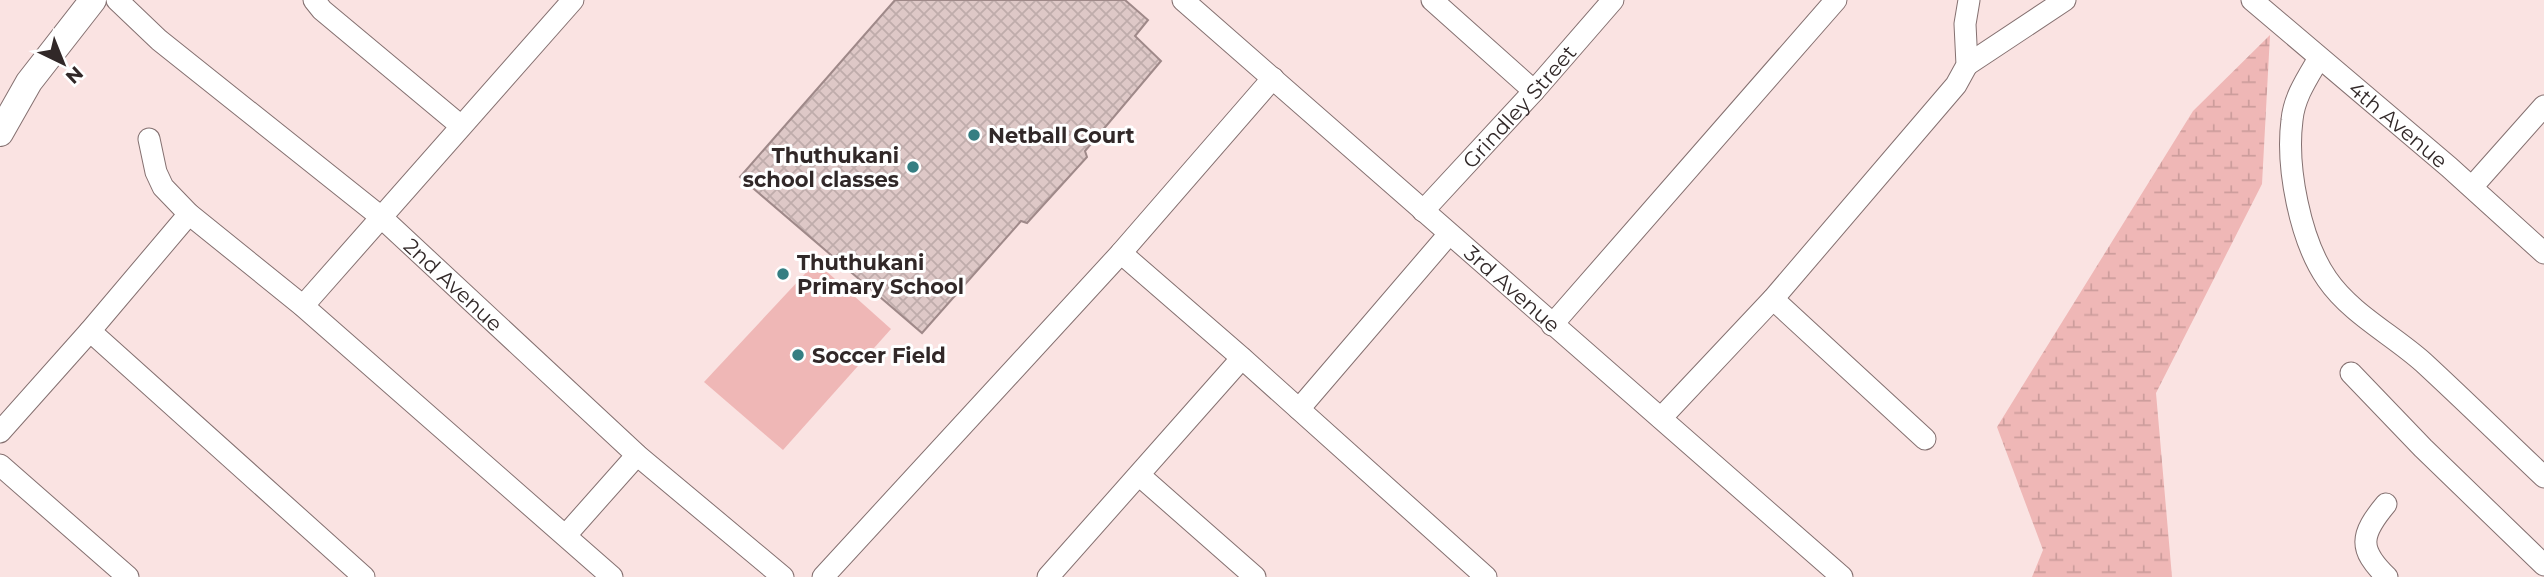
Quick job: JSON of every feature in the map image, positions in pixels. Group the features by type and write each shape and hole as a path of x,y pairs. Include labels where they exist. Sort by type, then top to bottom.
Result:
{"street":[{"path":"0,132 29,82 93,0"},
{"name":"2nd Avenue","path":"117,0 159,40 381,217 637,455 783,577"},
{"path":"314,0 322,10 461,126"},
{"path":"303,306 573,0"},
{"name":"3rd Avenue","path":"1182,0 1842,577"},
{"path":"1432,0 1534,91"},
{"name":"Grindley Street","path":"1423,211 1534,91 1612,0"},
{"path":"1552,325 1836,0"},
{"path":"1967,65 1965,24 1969,0"},
{"path":"1661,418 1773,299 1956,85 1967,65 2065,0"},
{"name":"4th Avenue","path":"2252,0 2472,187 2544,253"},
{"path":"2319,58 2301,89 2292,120 2294,194 2314,256 2327,280 2345,299 2421,361 2544,477"},
{"path":"823,577 1121,253 1273,78"},
{"path":"2472,187 2544,106"},
{"path":"149,139 156,172 163,187 189,214 303,306 612,577"},
{"path":"0,432 189,214"},
{"path":"1299,409 1449,234"},
{"path":"1121,253 1486,577"},
{"path":"1773,299 1925,439"},
{"path":"90,331 364,577"},
{"path":"1048,577 1242,358"},
{"path":"2351,373 2423,448 2544,565"},
{"path":"566,535 637,455"},
{"path":"0,465 128,577"},
{"path":"1139,475 1255,577"},
{"path":"2386,504 2365,540 2367,554 2387,577"}],"green space":[{"path":"2270,35 2262,184 2156,393 2172,577 2032,577 2043,550 1997,427 2193,111"},
{"name":"Soccer Field","path":"816,262 891,329 783,450 704,382"}],"building":[{"name":"Thuthukani school classes","path":"895,0 1125,0 1148,20 1135,36 1161,61 1085,151 1087,157 1027,223 1021,221 922,333 740,177"}],"place":[{"name":"Netball Court","path":"974,135"},
{"name":"Thuthukani school classes","path":"913,167"},
{"name":"Thuthukani Primary School","path":"783,274"},
{"name":"Soccer Field","path":"798,355"}]}
